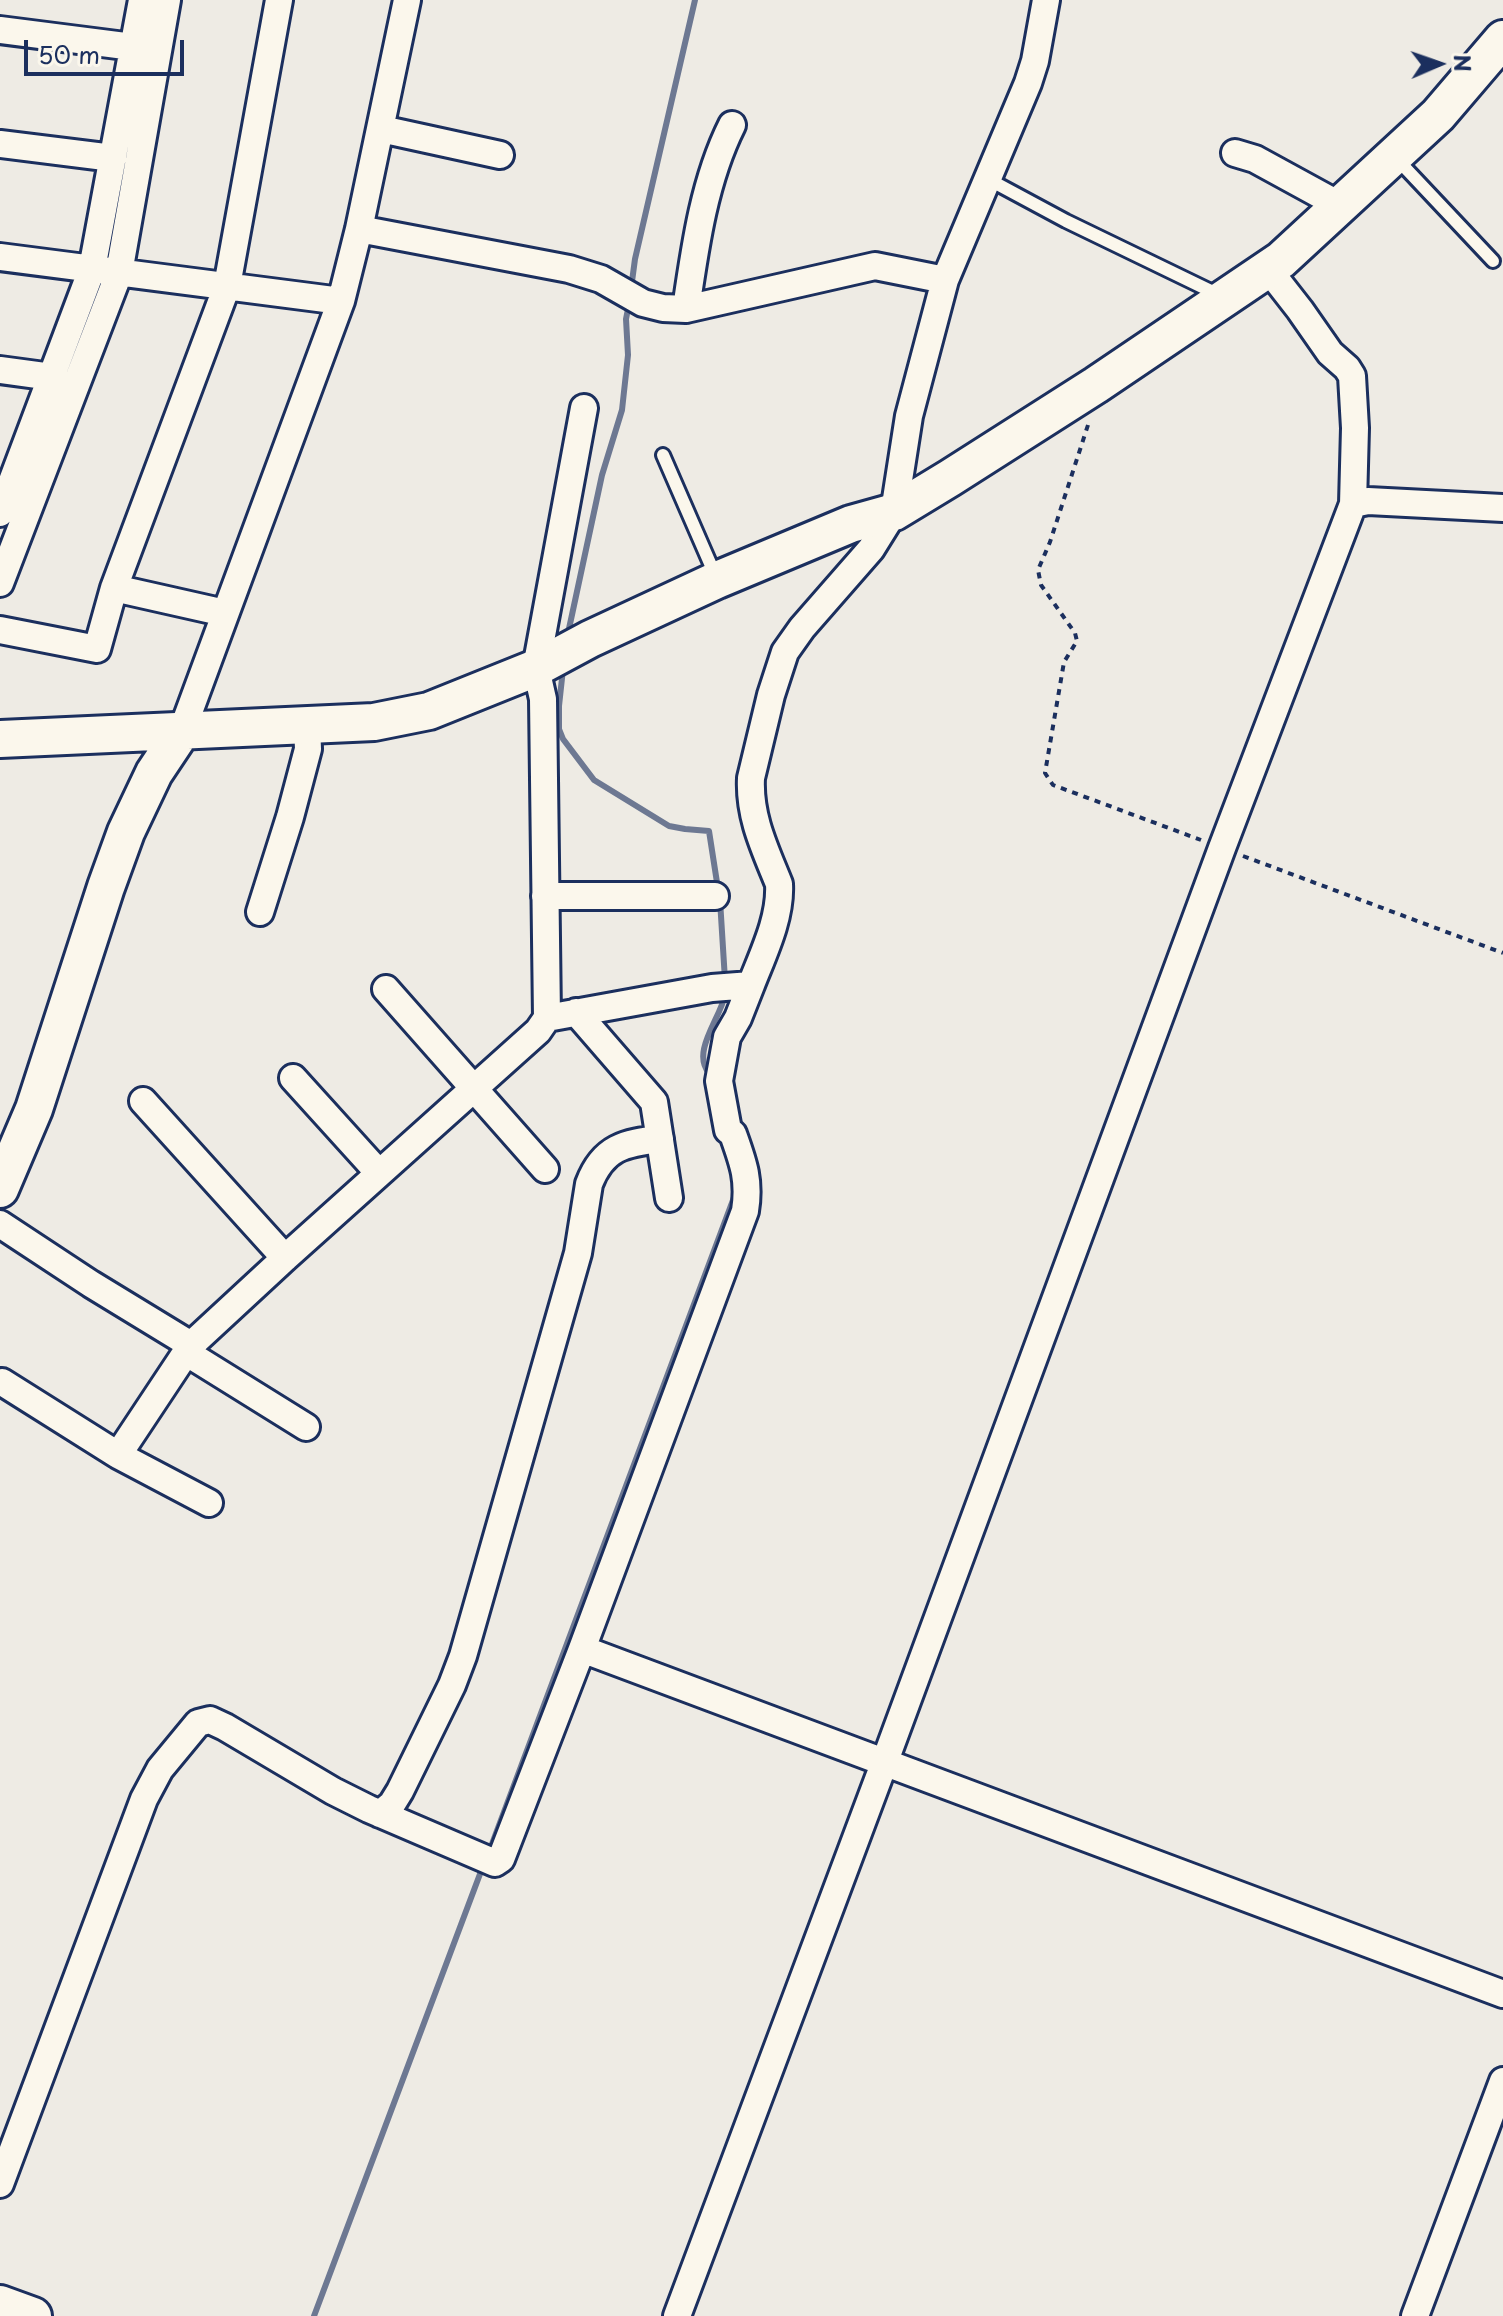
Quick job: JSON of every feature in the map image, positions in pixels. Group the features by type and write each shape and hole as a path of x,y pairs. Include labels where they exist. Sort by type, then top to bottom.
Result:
{"street":[{"path":"0,513 5,486 52,377 92,269 142,0"},
{"path":"0,583 119,273 167,0"},
{"path":"0,630 97,649 114,588 227,286 279,0"},
{"path":"0,1189 34,1109 126,832 154,773 182,731 341,301 407,0"},
{"path":"0,2184 144,1799 160,1769 198,1723 210,1720 225,1727 333,1791 380,1814 484,1858 501,1859 745,1211 748,1191 746,1170 733,1134 728,1130 719,1081 727,1037 738,1018 745,986 768,939 779,894 779,884 754,822 750,789 771,695 785,652 871,549 894,512 909,416 945,280 1028,83 1046,0"},
{"path":"0,30 133,47"},
{"path":"0,739 374,722 429,711 555,658 717,580 851,524 894,512 1096,385 1281,260 1438,115 1503,39"},
{"path":"686,309 695,248 713,173 732,125"},
{"path":"381,129 500,155"},
{"path":"0,144 113,158"},
{"path":"1235,153 1255,159 1341,206"},
{"path":"359,229 569,269 601,279 643,303 663,308 686,309 875,266 945,280"},
{"path":"0,257 341,301"},
{"path":"677,2316 1222,848 1353,504 1355,428 1352,376 1321,341 1268,269"},
{"path":"0,370 52,377"},
{"path":"118,1455 189,1349 285,1258 538,1031 547,1018 543,699 555,658 584,408"},
{"path":"1353,504 1368,501 1503,508"},
{"path":"114,588 225,613"},
{"path":"260,912 308,749 307,725"},
{"path":"545,896 715,896"},
{"path":"547,1018 712,988 745,986"},
{"path":"386,989 545,1169"},
{"path":"576,1012 654,1102 669,1198"},
{"path":"293,1078 379,1173"},
{"path":"143,1101 285,1258"},
{"path":"380,1814 392,1804 400,1791 463,1656 578,1253 593,1173 607,1154 618,1148 634,1142 660,1139"},
{"path":"0,1224 306,1427"},
{"path":"2,1382 118,1455 209,1503"},
{"path":"582,1649 1503,1994"},
{"path":"1415,2316 1503,2081"},
{"path":"0,2304 33,2316"}],"lane":[{"path":"1394,156 1493,261"},
{"path":"986,178 1066,221 1226,298"},
{"path":"663,455 717,580"}],"path":[{"path":"1096,385 1096,400 1038,570 1041,585 1075,633 1077,641 1064,662 1045,773 1053,785 1503,953"}],"waterway":[{"path":"631,289 635,259 695,0"},
{"path":"567,638 602,475 622,410 629,304"},
{"path":"563,669 559,706 559,729 563,739 594,780 669,826 709,831 718,889"},
{"path":"720,900 725,980"},
{"path":"709,1073 704,1065 705,1045 725,995"},
{"path":"489,1852 736,1192"},
{"path":"314,2316 483,1866"}]}
